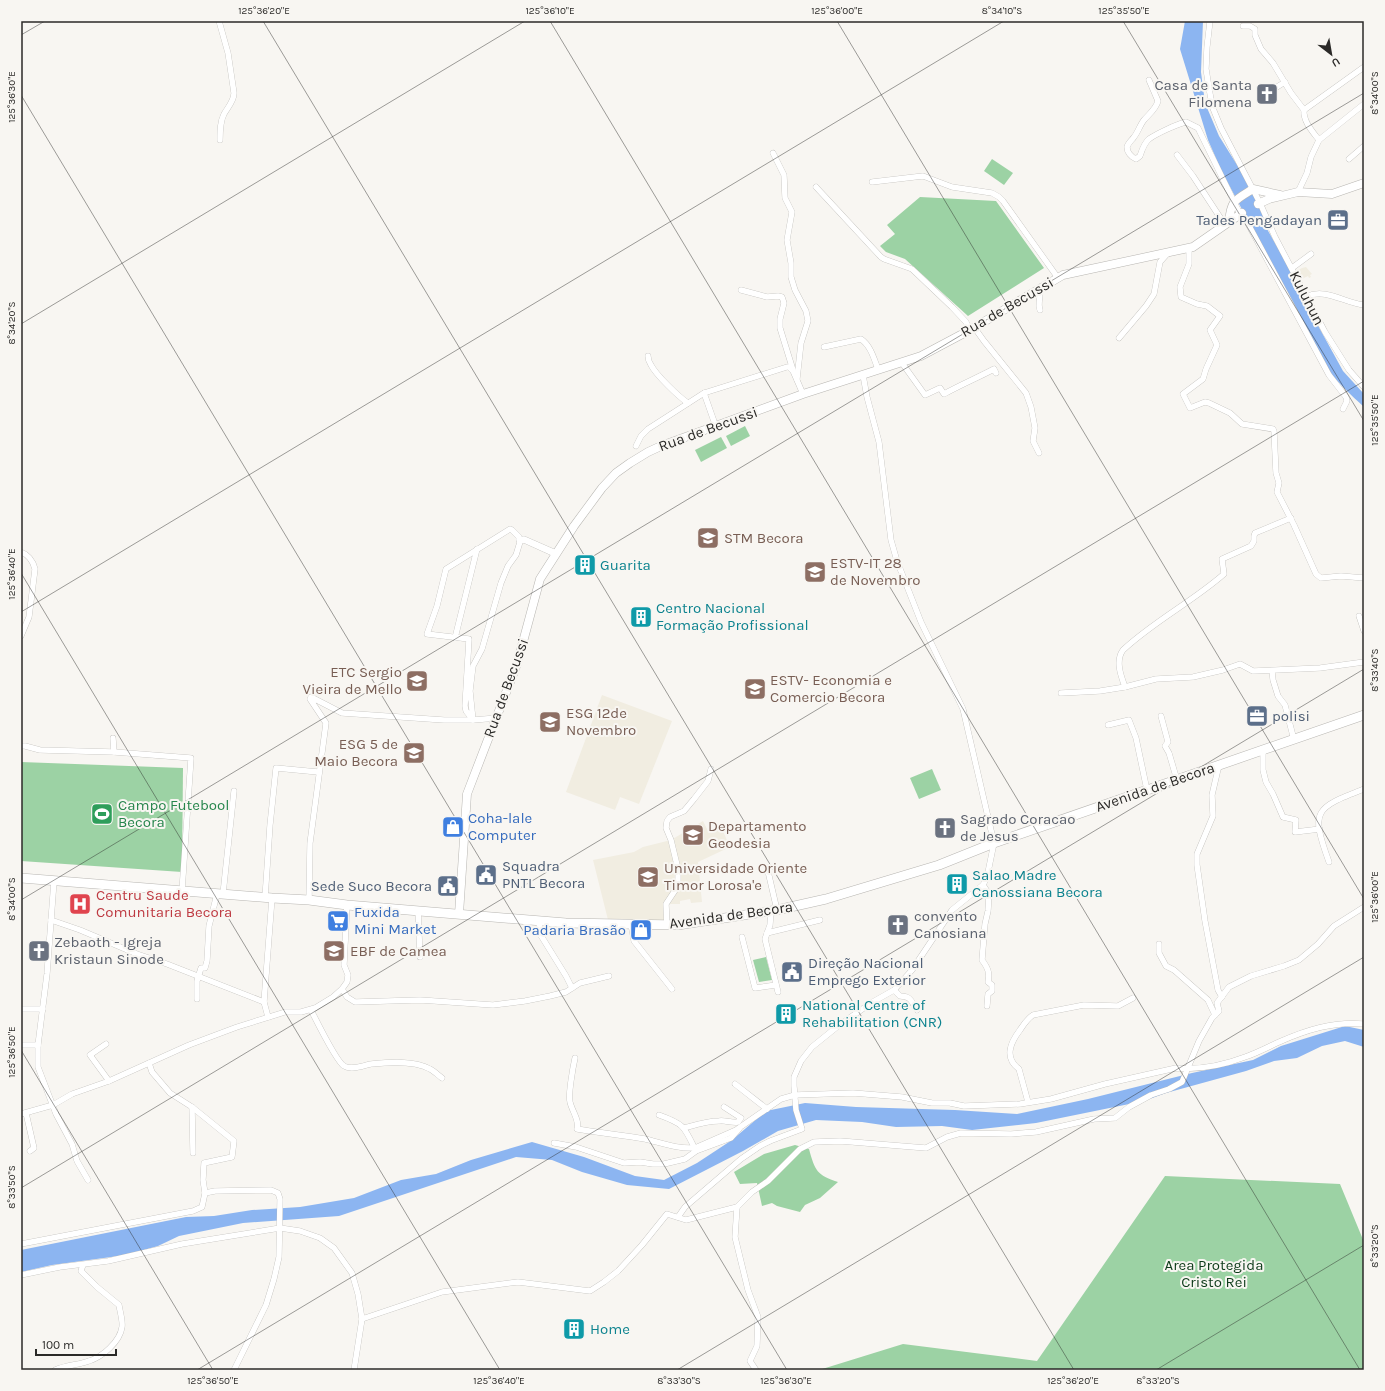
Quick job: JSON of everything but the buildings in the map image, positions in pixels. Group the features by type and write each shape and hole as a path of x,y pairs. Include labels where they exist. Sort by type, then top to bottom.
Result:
{"main road":[{"name":"Avenida de Becora","path":"21,878 309,900 347,905 566,923 678,925 774,910 826,899 939,865 994,843 1364,715"}],"street":[{"path":"219,21 228,52 234,93 234,98 222,119 220,140"},
{"name":"Kuluhun","path":"1210,21 1206,69 1212,106 1221,128 1275,237 1325,332 1349,370 1364,386"},
{"path":"1244,26 1250,26 1255,29 1257,42 1273,63 1284,82 1304,110 1305,120 1319,140"},
{"path":"1304,110 1364,67"},
{"path":"1149,80 1158,100 1157,106 1142,122 1128,144 1128,152 1133,158 1136,159 1140,156 1143,147 1148,140 1179,123 1186,122 1198,128 1241,213 1250,227 1329,375 1346,397 1348,402 1343,409"},
{"path":"1267,93 1284,82"},
{"path":"1298,192 1307,173 1311,157 1319,140 1364,104"},
{"path":"1349,159 1364,146"},
{"path":"773,152 784,175 785,198 792,212 787,240 791,263 791,277 795,290 806,311 808,320 801,342 797,379"},
{"path":"1177,155 1227,224"},
{"path":"872,182 923,176 952,187 996,194 1003,201 1058,278"},
{"path":"1259,203 1298,192 1332,194 1364,183"},
{"path":"816,187 881,257 912,268 984,341 1026,393 1031,407 1035,428 1033,441 1039,453"},
{"path":"1227,224 1230,211 1235,200 1253,190 1282,196"},
{"name":"Rua de Becussi","path":"459,914 467,794 523,646 540,579 574,526 602,488 616,473 648,452 661,446 803,394 921,356 972,329 1063,275 1193,247 1241,213"},
{"path":"1189,248 1189,264 1180,287 1181,297 1197,304 1207,306 1220,316 1210,330 1217,344 1203,379 1183,394 1190,408 1208,402 1230,413 1242,424 1270,428 1274,430 1276,473 1279,483 1277,492 1291,518 1316,574 1319,577 1341,576 1364,578"},
{"path":"1119,338 1146,306 1154,294 1160,262 1168,253"},
{"path":"1292,268 1311,254"},
{"path":"1039,289 1041,292 1038,305 1040,310"},
{"path":"741,290 767,297 782,297 784,303 780,319 780,328 793,370 803,394"},
{"path":"1307,296 1314,293 1330,294 1356,304 1364,305"},
{"path":"824,347 861,339 870,349 878,369"},
{"path":"648,356 649,362 654,370 678,395 688,403"},
{"path":"902,363 925,395 940,388 944,394 961,384 974,380 994,369 996,373"},
{"path":"636,446 644,432 704,393 784,367 789,367 793,370"},
{"path":"678,1217 685,1207 741,1159 760,1146 802,1129 796,1110 794,1077 801,1061 812,1047 838,1026 871,1003 894,990 912,970 952,910 982,885 987,877 994,843 963,709 921,622 897,561 891,540 879,442 867,397 863,375"},
{"path":"704,393 716,427"},
{"path":"1125,687 1118,660 1123,650 1146,630 1210,586 1224,574 1222,559 1251,546 1254,541 1255,533 1291,518"},
{"path":"510,529 519,537 520,540 516,555 508,566 501,583 482,649 473,666 470,691 473,720 466,711 465,706 469,640 428,634 437,606 446,569 510,529"},
{"path":"524,539 556,553 555,554 524,540 520,540 524,539"},
{"path":"455,638 478,549"},
{"path":"21,552 24,552 33,562 35,569 29,617 21,636"},
{"path":"1359,616 1364,631"},
{"path":"1061,693 1100,691 1125,687 1156,679 1193,677 1223,670 1240,664 1253,671 1272,671 1320,668 1364,662"},
{"path":"1272,671 1276,691 1285,705 1294,740"},
{"path":"309,900 310,843 318,772 326,723 310,697 313,697 342,713 473,720 497,718"},
{"path":"1161,716 1168,742 1165,746 1170,753 1177,780"},
{"path":"1108,725 1129,720 1136,738 1147,790"},
{"path":"113,738 114,752"},
{"path":"21,746 40,750 114,752 191,758 182,891"},
{"path":"1263,750 1263,770 1266,782 1283,817 1296,820 1295,832 1320,829"},
{"path":"1219,765 1212,795 1213,816 1198,854 1197,865 1207,935 1218,990 1222,997"},
{"path":"268,1018 264,1002 269,898 270,825 276,768 318,772"},
{"path":"667,925 666,904 678,886 678,869 671,840 666,828 667,821 670,817 684,811 694,800 708,781 711,769"},
{"path":"1329,862 1322,843 1319,816 1325,807 1336,800 1364,789"},
{"path":"196,1000 197,981 201,968 205,968 207,961 209,926 220,894 234,791"},
{"path":"766,867 774,910 765,939 778,992"},
{"path":"54,880 38,1045 38,1067 56,1114 72,1144 77,1160 88,1180"},
{"path":"982,885 989,894 982,960 990,975 988,982 992,985 992,991 988,994 987,1006"},
{"path":"30,1151 34,1148 24,1114 53,1105 72,1094 109,1081 189,1045 237,1027 285,1012 301,1012 311,1010 333,997 347,982 348,975 344,965 347,905"},
{"path":"362,1319 442,1292 518,1282 590,1291 618,1271 642,1245 667,1214 686,1220 737,1207 752,1192 768,1181 800,1149 814,1142 860,1142 926,1148 947,1137 961,1133 1011,1134 1036,1132 1094,1119 1115,1118 1129,1107 1151,1095 1169,1089 1182,1082 1199,1041 1219,1011 1218,1003 1229,987 1251,976 1299,960 1318,944 1334,926 1364,906"},
{"path":"418,910 420,957"},
{"path":"51,920 264,1002"},
{"path":"767,933 820,920"},
{"path":"539,921 540,934 572,988"},
{"path":"631,924 634,941 672,989"},
{"path":"742,937 755,988 776,985"},
{"path":"1159,944 1159,953 1166,966 1174,970 1208,1000 1215,1015"},
{"path":"342,989 354,1002 420,1000 493,1005 525,1002 550,996 566,992 580,983 609,976"},
{"path":"894,990 900,996 907,996 917,1010"},
{"path":"1028,1102 1020,1069 1014,1065 1010,1058 1010,1047 1014,1038 1028,1018 1084,1004 1118,1006 1133,998"},
{"path":"21,1009 42,1009"},
{"path":"311,1010 333,1050 342,1065 345,1067 354,1068 372,1064 416,1064 430,1069 442,1078"},
{"path":"554,1143 576,1147 624,1163 664,1164 685,1159 696,1150 731,1138 741,1125 781,1098 795,1095 853,1092 902,1097 932,1103 950,1103 964,1106 1028,1102 1051,1099 1176,1068 1187,1069 1218,1065 1245,1058 1298,1034 1327,1025 1348,1022 1364,1024"},
{"path":"106,1044 90,1055 109,1081"},
{"path":"21,1045 38,1045"},
{"path":"575,1058 572,1070 570,1101 578,1125 577,1130 645,1139 675,1147 696,1150"},
{"path":"21,1244 193,1211 202,1207 205,1193 202,1180 204,1163 232,1157 234,1141 192,1107 170,1093 152,1072 149,1063"},
{"path":"735,1084 767,1108"},
{"path":"192,1107 193,1153"},
{"path":"684,1128 720,1120 731,1123 738,1122 741,1118 724,1107"},
{"path":"659,1115 672,1120 684,1128 696,1150"},
{"path":"205,1193 215,1191 271,1190 278,1193 280,1199 279,1257 266,1305 234,1370"},
{"path":"737,1207 735,1237 748,1290 758,1317 757,1346 750,1361 756,1370"},
{"path":"21,1275 60,1267 108,1261 182,1244 280,1226 300,1231 320,1238 334,1248 352,1273 358,1294 362,1319 354,1370"},
{"path":"56,1370 62,1367 90,1361 106,1352 117,1340 122,1327 120,1306 97,1287 81,1271 83,1265"}],"shaded area":[{"path":"1306,267 1312,274 1310,275 1311,277 1309,278 1308,276 1301,281 1295,272"},
{"path":"602,695 672,721 639,804 620,797 615,810 566,792"},
{"name":"Universidade Oriente Timor Lorosa'e","path":"703,821 709,833 722,829 730,847 698,862 702,902 691,903 690,899 680,901 680,904 666,904 667,925 609,924 593,860 634,852 643,847 671,840"}],"green space":[{"path":"992,159 1013,173 1004,185 984,171"},
{"path":"920,197 996,201 1044,268 968,316 905,259 886,252 880,246 895,234 887,225"},
{"path":"745,426 750,436 731,446 726,436"},
{"path":"721,437 727,448 701,462 695,450"},
{"name":"Campo Futebool Becora","path":"21,762 183,768 182,872 21,861"},
{"path":"932,769 941,790 919,799 910,778"},
{"path":"766,957 772,980 759,982 753,960"},
{"path":"795,1145 809,1149 815,1167 818,1171 825,1177 838,1182 820,1198 805,1205 800,1212 777,1206 772,1203 762,1206 757,1183 740,1184 734,1172 764,1154"},
{"name":"Area Protegida Cristo Rei","path":"1165,1176 1340,1184 1364,1242 1364,1370 819,1370 903,1344 1037,1361"}],"water":[{"path":"1185,21 1203,21 1201,72 1205,103 1219,136 1261,208 1267,229 1292,273 1291,278 1295,290 1299,291 1343,371 1364,394 1364,407 1328,370 1222,172 1208,140 1180,49"},
{"path":"1345,1026 1364,1030 1364,1047 1345,1041 1322,1046 1297,1058 1274,1061 1246,1071 1166,1093 1144,1101 1036,1123 972,1130 942,1126 896,1127 862,1122 816,1120 778,1131 743,1151 669,1189 627,1185 582,1172 552,1160 516,1157 339,1216 243,1223 179,1236 158,1246 126,1255 52,1265 21,1272 21,1250 186,1217 214,1216 252,1210 300,1207 354,1198 401,1180 436,1174 471,1160 532,1142 584,1157 635,1176 664,1180 697,1163 732,1140 766,1111 805,1103 856,1107 955,1110 1017,1114 1088,1099 1192,1073 1253,1060 1281,1046"}],"place":[{"name":"Casa de Santa Filomena","path":"1267,94"},
{"name":"Tades Pengadayan","path":"1338,220"},
{"name":"STM Becora","path":"708,538"},
{"name":"Guarita","path":"585,565"},
{"name":"ESTV-IT 28 de Novembro","path":"815,572"},
{"name":"Centro Nacional Formação Profissional","path":"641,617"},
{"name":"ETC Sergio Vieira de Mello","path":"417,681"},
{"name":"ESTV- Economia e Comercio Becora","path":"755,689"},
{"name":"polisi","path":"1257,716"},
{"name":"ESG 12de Novembro","path":"550,722"},
{"name":"ESG 5 de Maio Becora","path":"414,753"},
{"name":"Campo Futebool Becora","path":"102,814"},
{"name":"Coha-lale Computer","path":"453,827"},
{"name":"Sagrado Coracao de Jesus","path":"945,828"},
{"name":"Departamento Geodesia","path":"693,835"},
{"name":"Squadra PNTL Becora","path":"486,875"},
{"name":"Universidade Oriente Timor Lorosa'e","path":"648,877"},
{"name":"Salao Madre Canossiana Becora","path":"957,884"},
{"name":"Sede Suco Becora","path":"448,886"},
{"name":"Centru Saude Comunitaria Becora","path":"80,904"},
{"name":"Fuxida Mini Market","path":"338,921"},
{"name":"convento Canosiana","path":"898,925"},
{"name":"Padaria Brasão","path":"641,930"},
{"name":"Zebaoth - Igreja Kristaun Sinode","path":"39,951"},
{"name":"EBF de Camea","path":"334,951"},
{"name":"Direção Nacional Emprego Exterior","path":"792,972"},
{"name":"National Centre of Rehabilitation (CNR)","path":"786,1014"},
{"name":"Home","path":"574,1329"}]}
